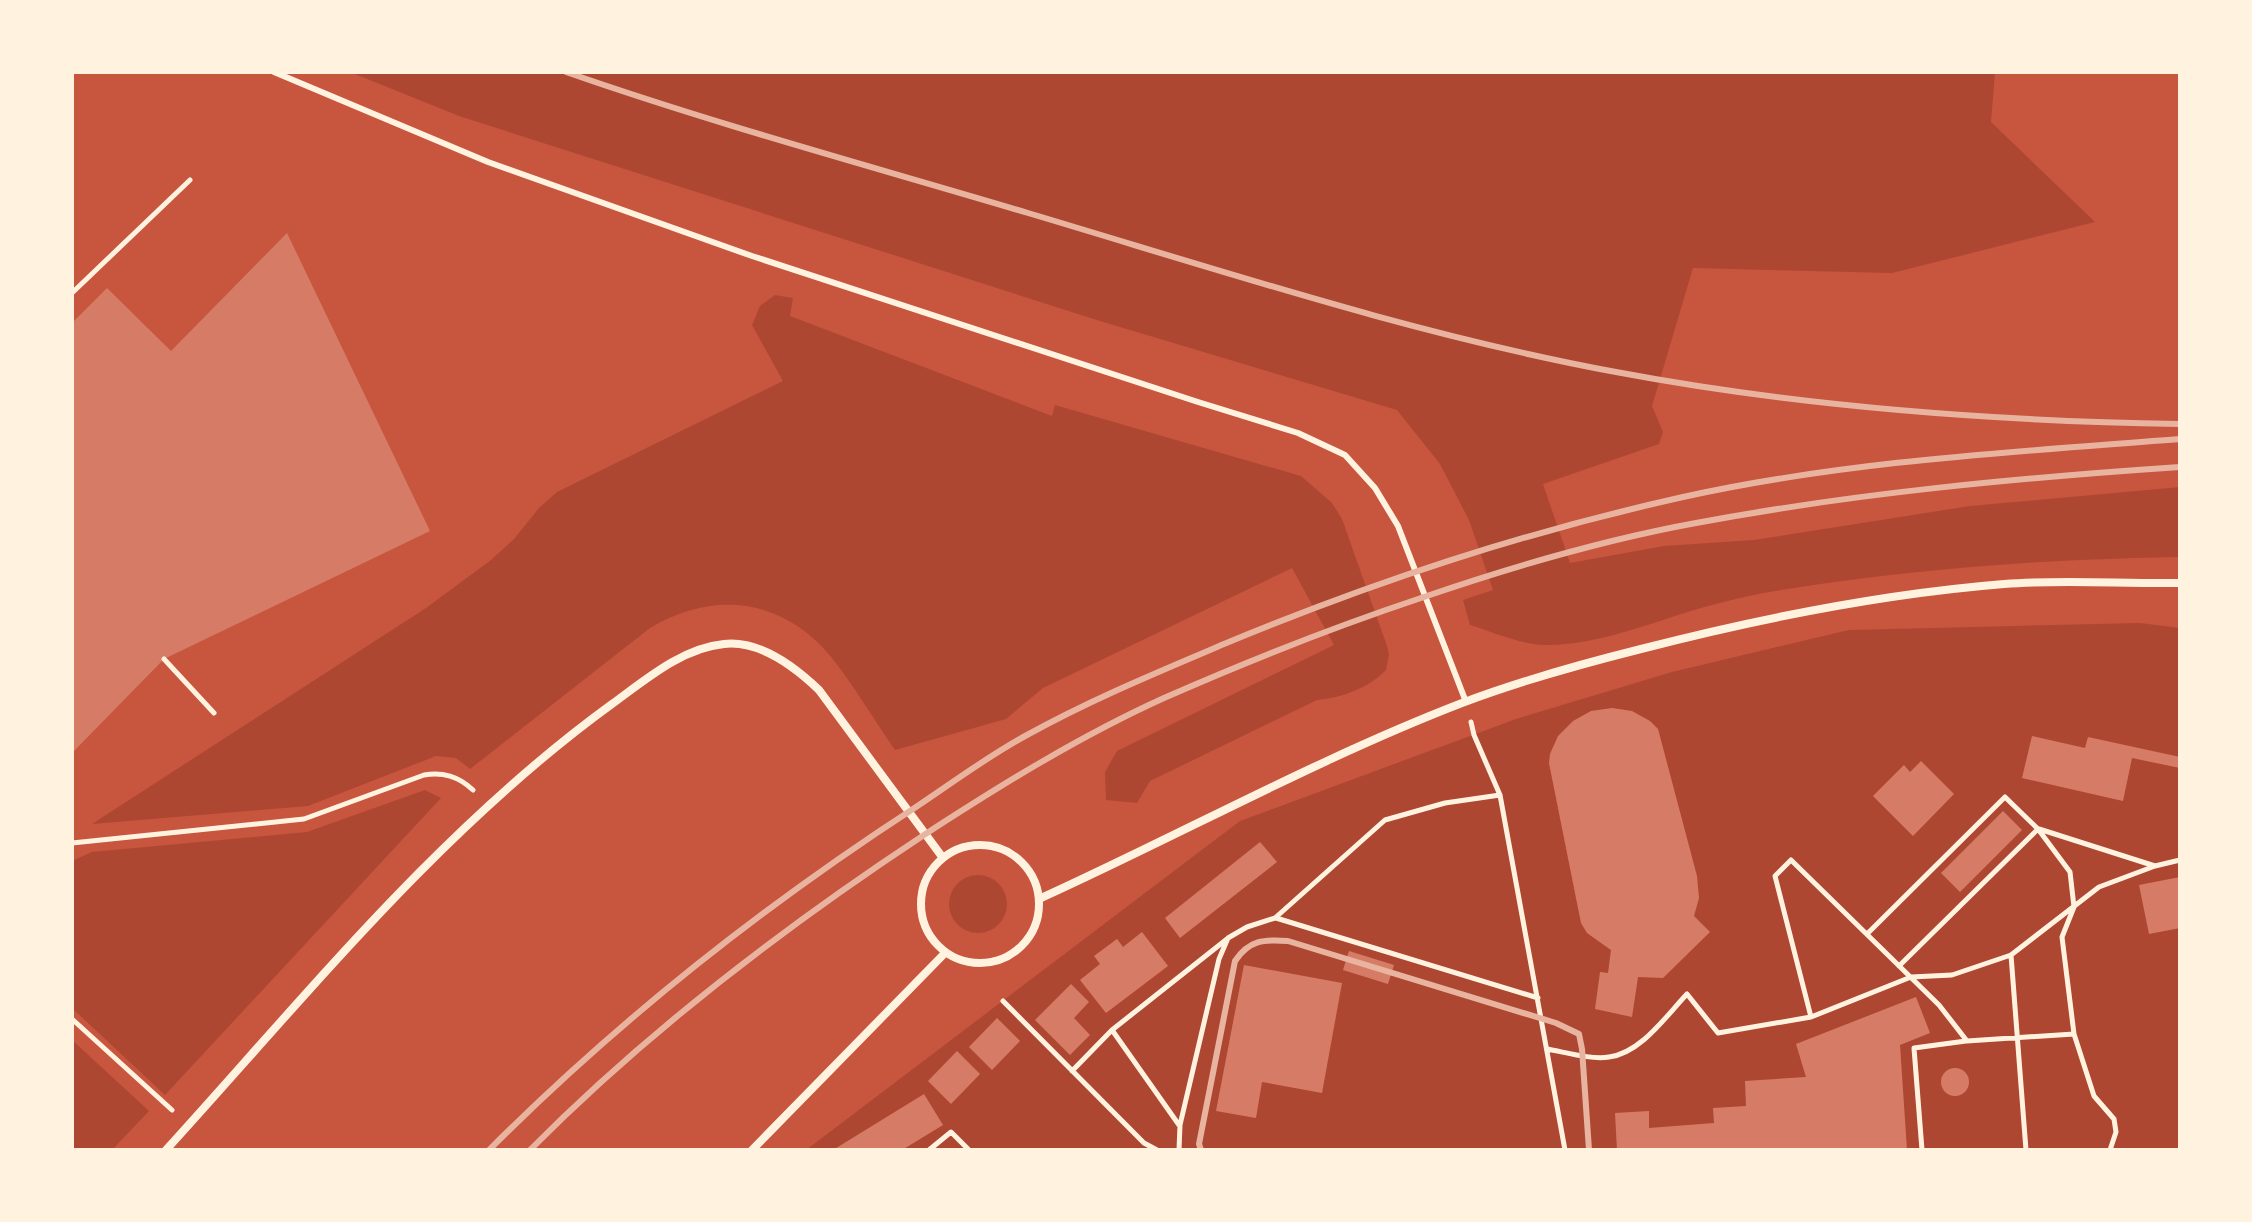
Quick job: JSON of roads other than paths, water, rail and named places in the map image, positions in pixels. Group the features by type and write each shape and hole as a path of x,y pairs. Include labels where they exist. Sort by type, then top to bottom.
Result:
{"street":[{"path":"1039,899 1385,734 1466,702 1589,662 1709,631 1825,606 2008,584 2180,583"},
{"path":"166,1150 332,964 488,804 582,725 648,678 689,654 725,644 754,647 794,667 819,690 943,858"},
{"path":"972,846 1003,850 1017,858 1036,884 1039,899 1037,918 1030,937 1017,951 1000,960 981,964 962,961 945,953 932,940 923,924 920,906 930,871 956,850 972,846"},
{"path":"752,1150 945,953"}],"lane":[{"path":"274,72 516,172 752,256 1298,433 1345,455 1375,488 1398,526 1466,702"}],"railway":[{"path":"566,72 738,128 1247,279 1393,321 1541,357 1686,384 1826,403 2038,420 2180,424"},
{"path":"489,1150 640,1011 747,925 859,845 1027,735 1100,698 1224,644 1450,560 1565,526 1683,497 1868,466 2180,439"},
{"path":"530,1150 670,1022 769,944 871,870 1071,745 1164,698 1227,671 1388,609 1455,587 1557,555 1661,530 1756,512 1876,495 2180,467"},
{"path":"1201,1150 1199,1144 1235,961 1252,945 1272,940 1288,941 1556,1023 1579,1034 1589,1150"}]}
